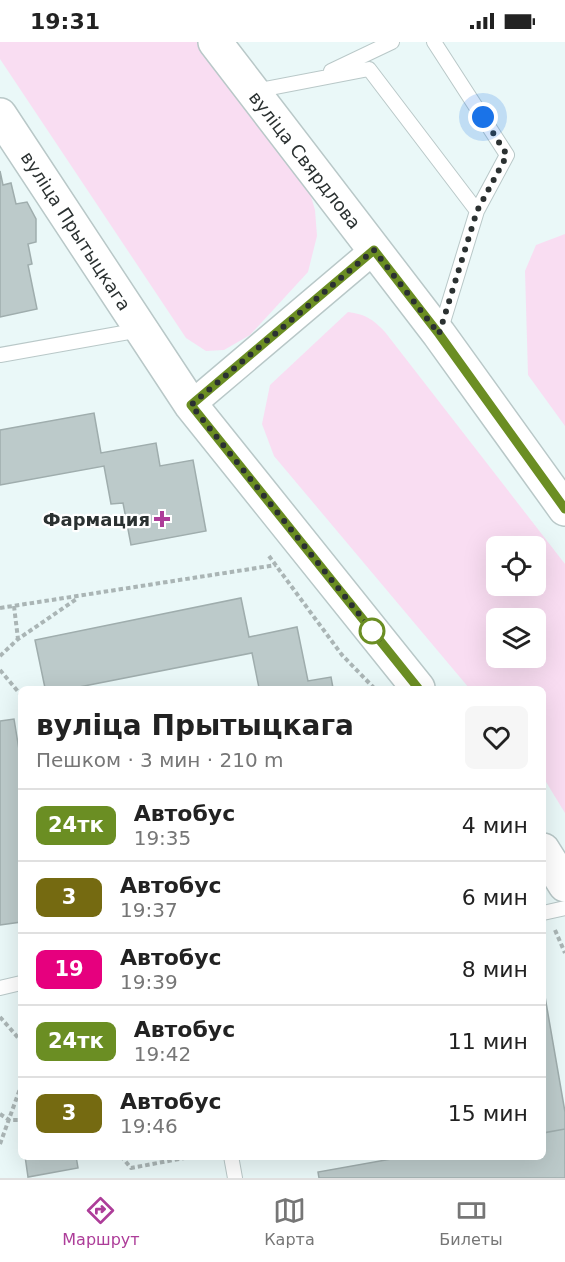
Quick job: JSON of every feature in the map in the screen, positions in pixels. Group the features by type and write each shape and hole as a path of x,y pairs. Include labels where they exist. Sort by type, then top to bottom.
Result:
{"street":[{"name":"вуліца Свярдлова","path":"215,42 439,334 565,509"},
{"name":"вуліца Прытыцкага","path":"0,115 191,405 416,686"},
{"path":"191,405 374,250"},
{"path":"546,855 565,885"}],"lane":[{"path":"313,80 392,42"},
{"path":"434,42 507,155 477,211 439,334"},
{"path":"252,92 369,69 477,211"},
{"path":"0,356 141,330"},
{"path":"546,912 565,908"},
{"path":"0,988 18,984"},
{"path":"232,1160 234,1178"}],"path":[{"path":"0,608 276,565"},
{"path":"0,656 18,639 81,596"},
{"path":"15,606 18,639"},
{"path":"0,670 18,691"},
{"path":"0,1017 18,1038"},
{"path":"0,1144 18,1094"},
{"path":"0,1114 9,1120 18,1120"},
{"path":"124,1160 131,1168 174,1160"}],"shaded area":[{"path":"0,42 199,42 308,186 315,210 317,236 308,272 250,335 224,350 206,351 186,338 0,59"},
{"path":"565,234 565,426 528,375 525,271 536,245"},
{"path":"348,312 359,314 377,324 543,536 486,536 486,596 546,596 546,540 565,564 565,813 546,782 546,686 467,686 274,456 262,424 270,385"}],"building":[{"path":"0,171 3,185 11,183 16,204 27,202 36,219 36,242 28,244 32,264 28,265 37,309 0,317"},
{"path":"94,413 101,453 156,443 160,466 193,460 206,531 131,545 123,503 111,504 104,466 0,485 0,430"},
{"path":"241,598 249,637 297,627 308,681 331,677 333,686 259,686 252,653 84,686 45,686 35,640"},
{"path":"14,719 18,744 18,922 0,925 0,721"},
{"path":"546,1002 565,1112 565,1129 546,1132"},
{"path":"565,1129 565,1178 319,1178 318,1172 386,1160 546,1160 546,1132"},
{"path":"26,1160 77,1160 78,1168 28,1177"}],"bus line":[{"name":"24тк","path":"416,686 191,405 374,250 439,334 565,509"}],"place":[{"name":"Фармация","path":"162,519"}],"route":[{"path":"372,631 379,639 191,405 374,250 439,334 477,211 507,155 483,117"}]}
